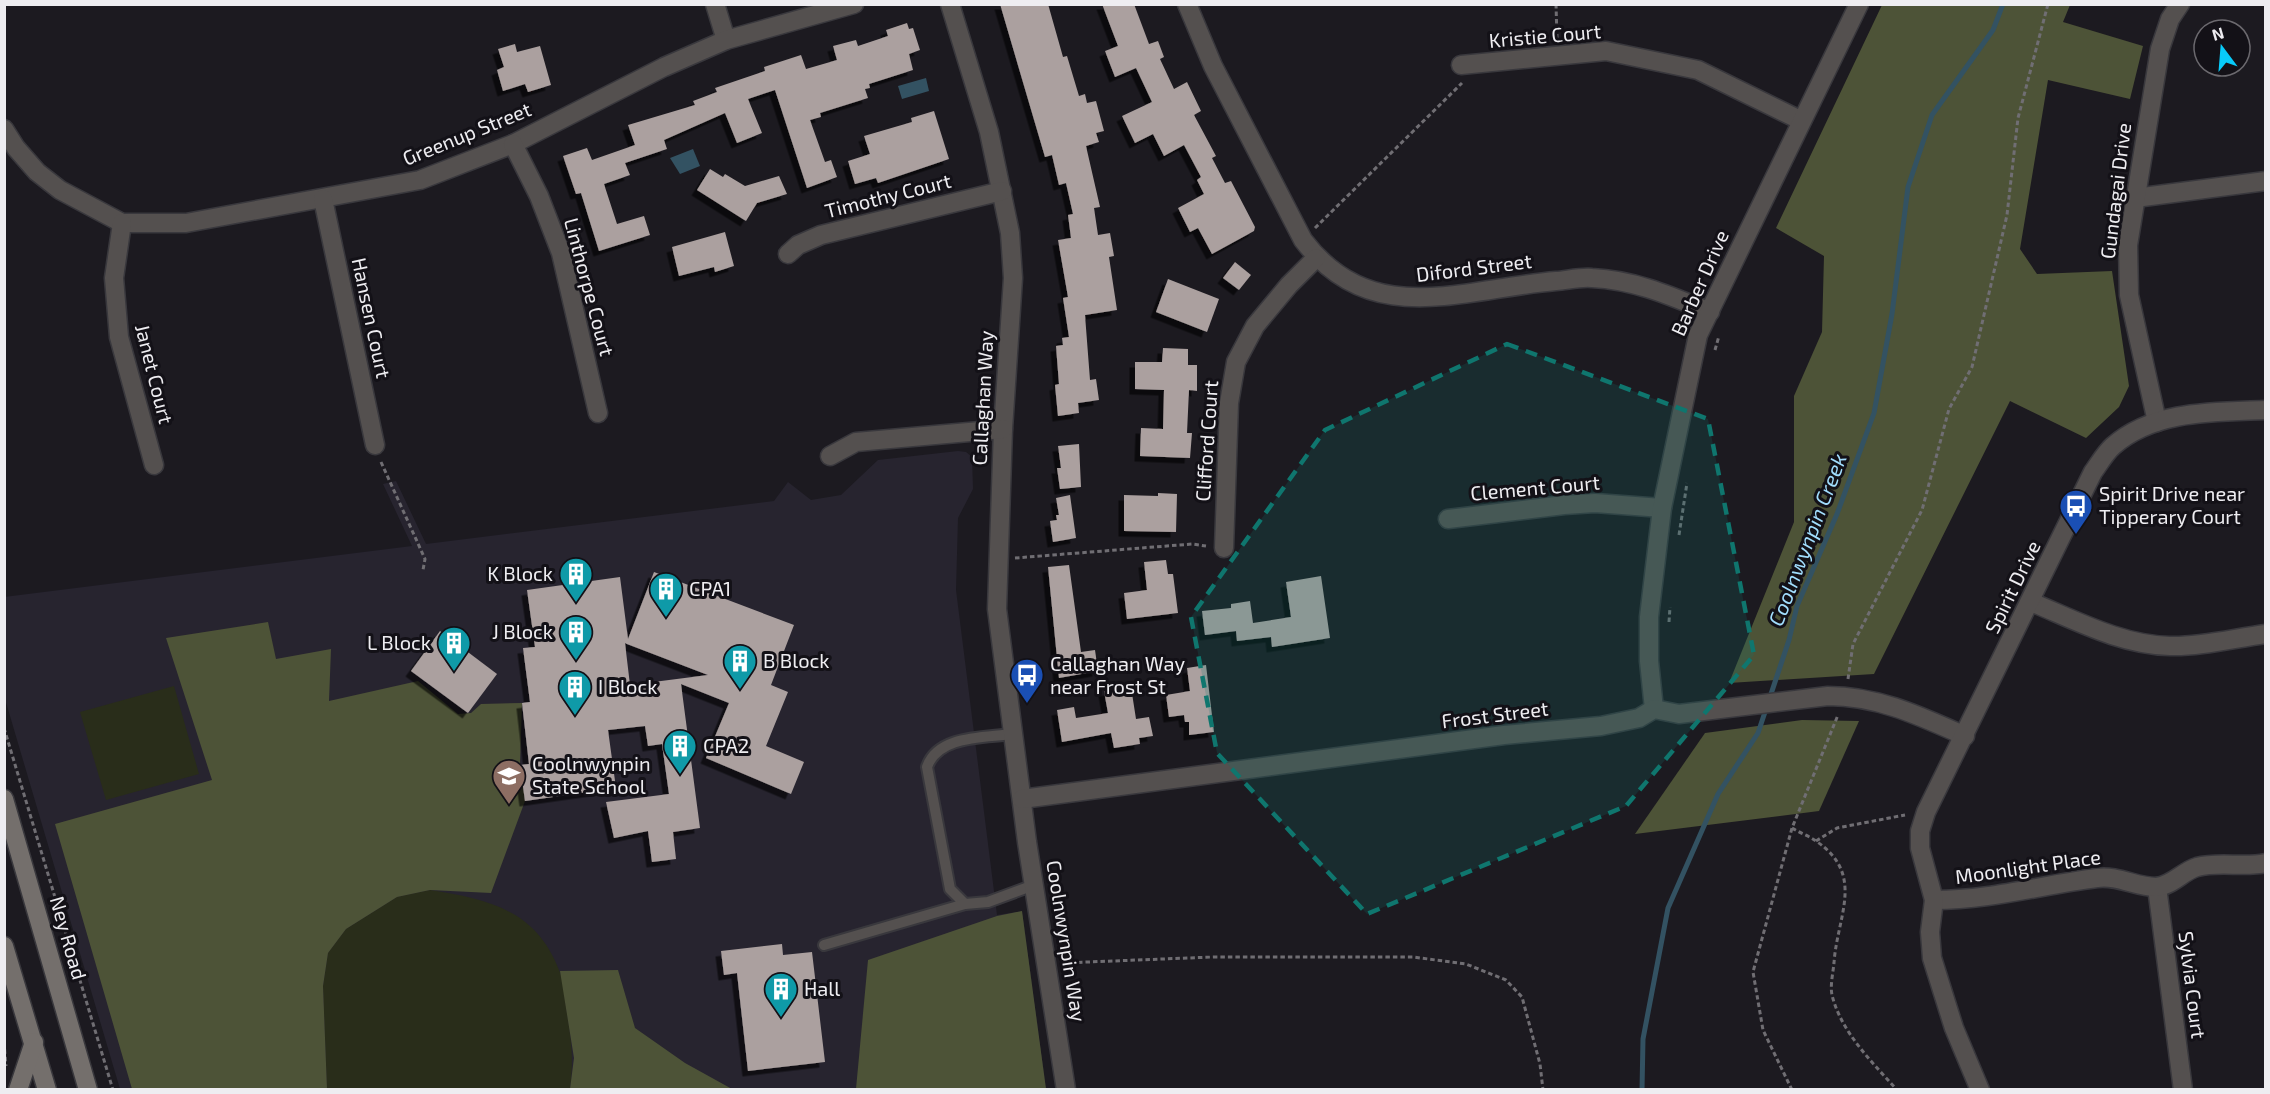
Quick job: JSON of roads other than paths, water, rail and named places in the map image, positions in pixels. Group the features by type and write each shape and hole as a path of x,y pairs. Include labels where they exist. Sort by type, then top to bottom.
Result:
{"main road":[{"name":"Ney Road","path":"4,799 88,1089"},
{"path":"4,946 47,1089"},
{"path":"12,1083 34,1042"}],"street":[{"path":"715,4 726,40"},
{"name":"Greenup Street","path":"4,129 16,148 37,172 60,190 122,223 186,223 323,200 420,180 513,144 664,67 726,40 854,4"},
{"name":"Callaghan Way","path":"950,4 988,132 1010,233 1013,278 1003,429 997,609 1022,799"},
{"name":"Diford Street","path":"1187,4 1213,66 1303,240 1316,258 1349,282 1385,296 1421,299 1591,278 1643,285 1710,312"},
{"name":"Barber Drive","path":"1654,710 1649,661 1649,617 1662,508 1688,372 1698,335 1800,120 1859,4"},
{"name":"Gundagai Drive","path":"2157,422 2129,295 2128,245 2160,49 2170,19 2180,4"},
{"name":"Kristie Court","path":"1461,65 1606,51 1698,70 1800,120"},
{"name":"Linthorpe Court","path":"513,144 539,196 561,253 598,413"},
{"path":"2135,198 2265,181"},
{"name":"Timothy Court","path":"788,254 798,245 821,235 1002,191"},
{"name":"Hansen Court","path":"323,200 375,445"},
{"name":"Janet Court","path":"122,223 114,278 118,337 154,465"},
{"name":"Clifford Court","path":"1224,548 1229,403 1236,362 1256,326 1289,285 1316,258"},
{"name":"Spirit Drive","path":"1934,900 1920,848 1920,831 1926,812 2093,472 2111,447 2137,429 2157,422 2211,412 2265,410"},
{"path":"830,456 856,442 1003,429"},
{"name":"Clement Court","path":"1448,519 1595,503 1662,508"},
{"path":"2031,602 2104,632 2136,641 2171,646 2265,634"},
{"name":"Frost Street","path":"1022,799 1504,735 1601,726 1638,718 1654,710 1679,714 1837,696 1894,706 1965,736"},
{"name":"Coolnwynpin Way","path":"1022,799 1066,1089"},
{"path":"2157,887 2194,868 2219,863 2254,865 2265,863"},
{"name":"Moonlight Place","path":"1934,900 1974,900 2100,878 2122,878 2157,887"},
{"name":"Sylvia Court","path":"2157,887 2183,1089"},
{"path":"1934,900 1930,932 1932,958 1954,1028 1980,1089"}],"lane":[{"path":"965,904 950,889 927,767 931,757 950,743 1012,734"},
{"path":"824,945 965,904 988,902 1034,885"}],"water":[{"path":"926,78 929,91 902,99 898,86"},
{"path":"693,149 700,166 680,174 670,158"}],"waterway":[{"name":"Coolnwynpin Creek","path":"1642,1090 1643,1039 1668,908 1718,794 1758,733 1789,640 1797,606 1837,514 1874,413 1892,314 1908,187 1932,115 1993,30 2003,4"}],"place":[{"name":"Spirit Drive near Tipperary Court","path":"2076,535"},
{"name":"K Block","path":"576,603"},
{"name":"CPA1","path":"666,618"},
{"name":"J Block","path":"576,661"},
{"name":"L Block","path":"454,672"},
{"name":"B Block","path":"740,690"},
{"name":"Callaghan Way near Frost St","path":"1027,704"},
{"name":"I Block","path":"575,716"},
{"name":"CPA2","path":"680,775"},
{"name":"Coolnwynpin State School","path":"509,805"},
{"name":"Hall","path":"781,1018"}]}
